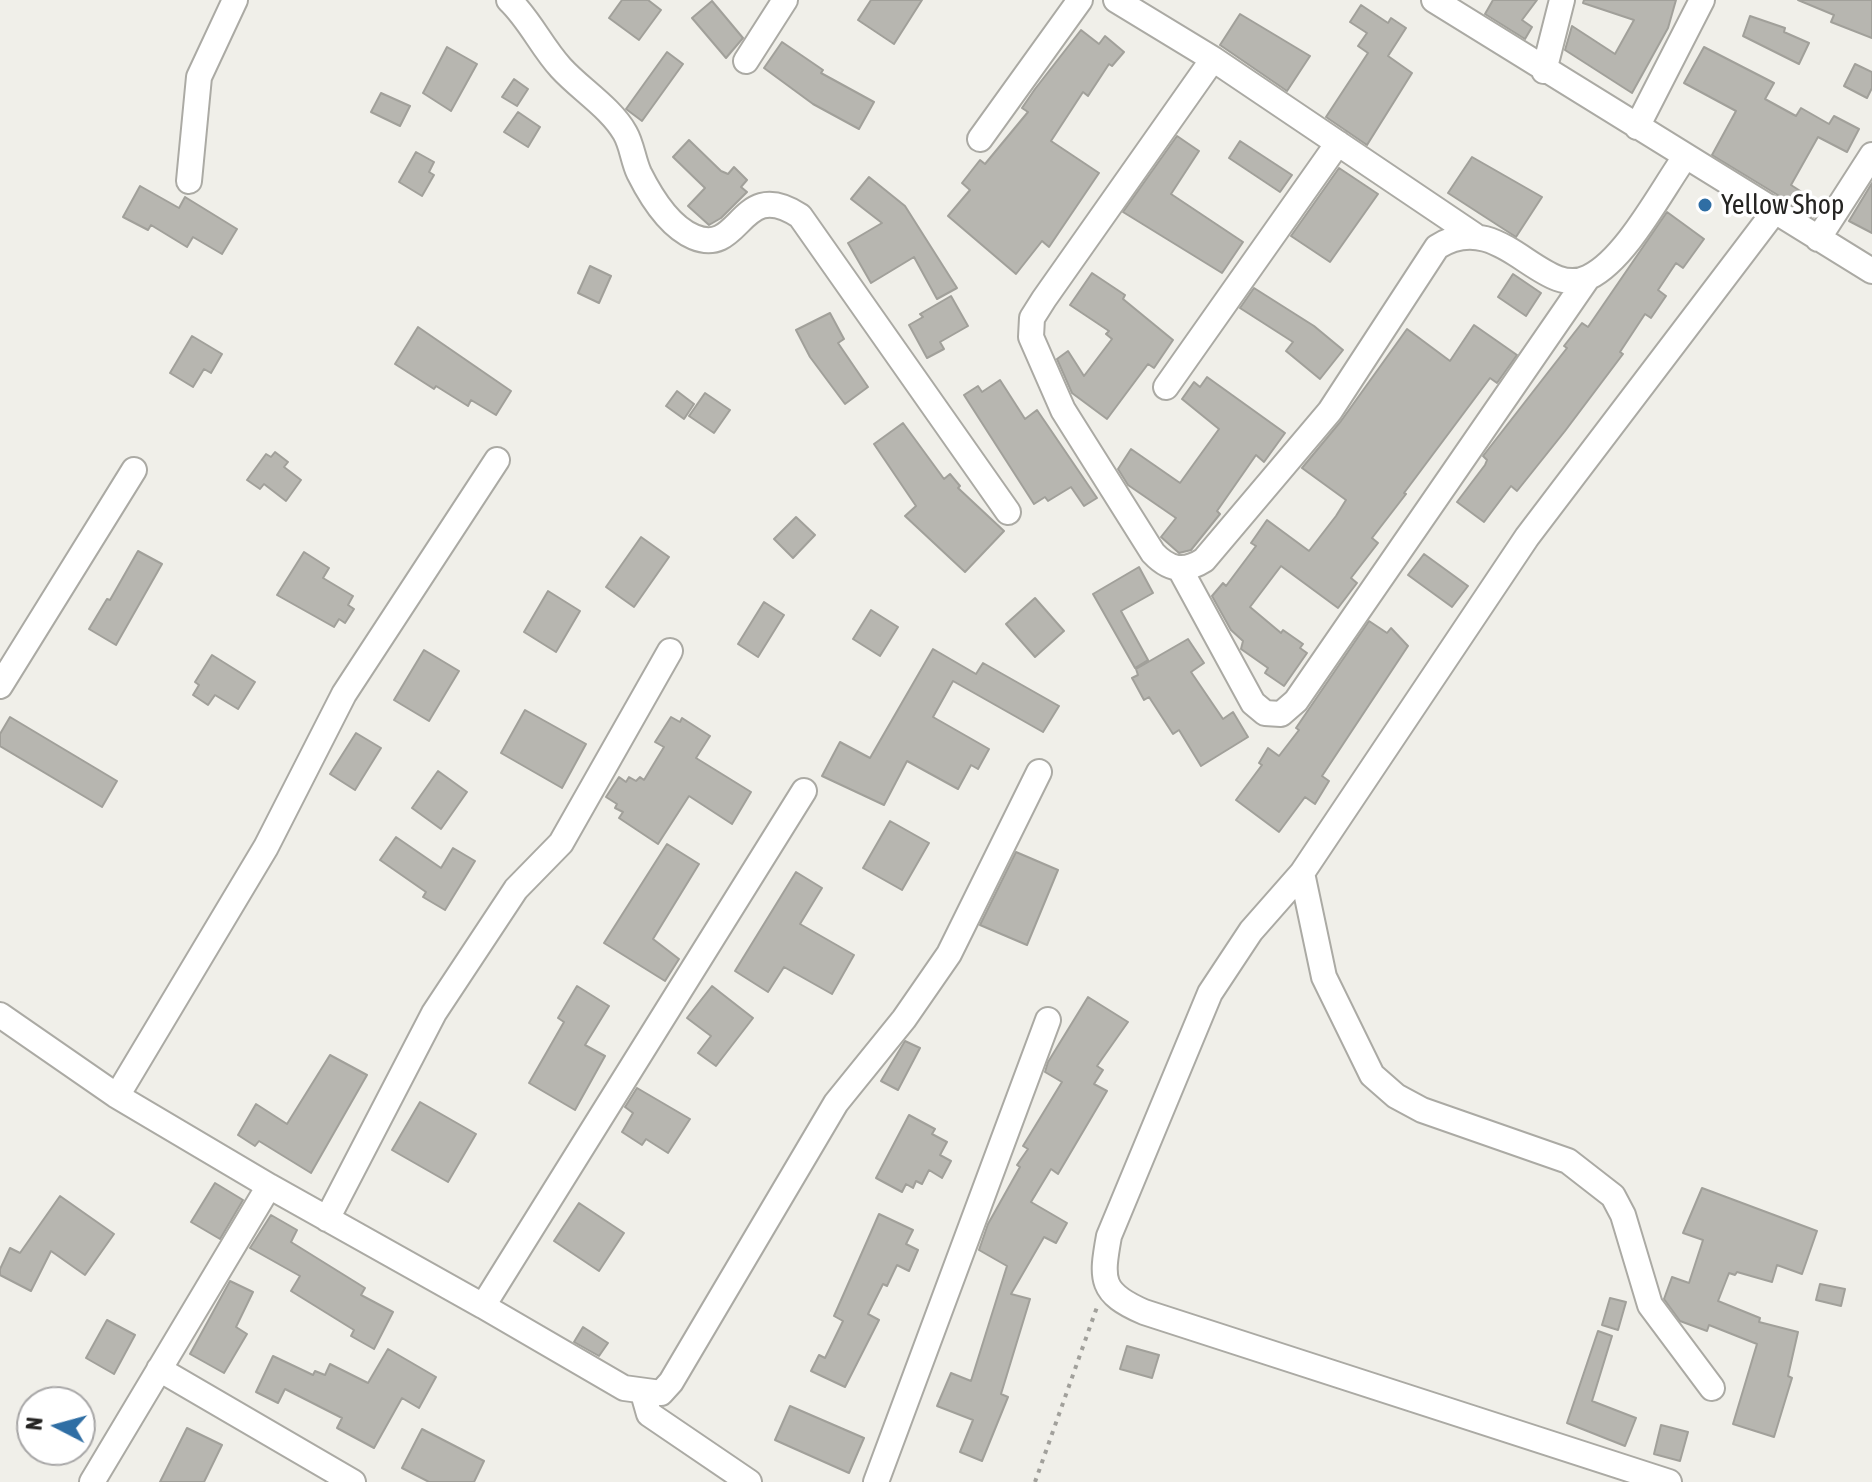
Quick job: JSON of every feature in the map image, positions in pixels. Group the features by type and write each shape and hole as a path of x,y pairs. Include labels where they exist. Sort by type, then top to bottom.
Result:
{"street":[{"path":"189,181 199,77 235,0"},
{"path":"509,0 531,24 543,47 563,70 625,132 639,172 662,211 694,237 710,240 723,236 754,208 767,203 782,204 800,216 1008,512"},
{"path":"746,61 785,0"},
{"path":"980,139 1080,0"},
{"path":"1116,0 1213,59 1474,235"},
{"path":"1434,0 1544,71 1872,271"},
{"path":"1544,71 1562,0"},
{"path":"1637,127 1702,0"},
{"path":"1213,59 1032,318 1031,337 1063,410 1153,553 1164,564 1180,569 1191,568 1204,560 1330,411 1437,247 1455,235 1474,235 1491,240 1558,278 1587,279"},
{"path":"1166,387 1338,143"},
{"path":"1818,239 1872,155"},
{"path":"1180,569 1253,703 1265,713 1281,714 1296,701 1587,279 1613,259 1685,157"},
{"path":"1669,1482 1144,1312 1118,1301 1104,1285 1109,1236 1210,993 1251,931 1302,873 1527,537 1774,212"},
{"path":"117,1096 266,847 344,694 497,460"},
{"path":"0,686 134,470"},
{"path":"327,1219 434,1013 516,889 561,843 670,651"},
{"path":"0,1015 117,1096 269,1186 624,1388 643,1393 661,1393 671,1382 836,1103 904,1019 949,954 1039,772"},
{"path":"483,1306 804,791"},
{"path":"1302,873 1324,977 1372,1075 1396,1096 1422,1110 1568,1161 1613,1196 1623,1215 1650,1305 1712,1388"},
{"path":"876,1482 1048,1020"},
{"path":"92,1482 269,1186"},
{"path":"159,1369 353,1482"},
{"path":"643,1393 649,1414 749,1482"}],"path":[{"path":"1035,1482 1104,1285"}],"building":[{"path":"622,0 648,0 661,10 639,40 609,18"},
{"path":"871,0 922,0 894,44 858,20"},
{"path":"1493,0 1537,0 1522,20 1532,27 1525,39 1485,14"},
{"path":"1584,0 1676,0 1668,28 1632,93 1565,50 1572,26 1615,54 1634,20 1583,3"},
{"path":"1798,0 1872,0 1872,38 1831,22 1834,15"},
{"path":"712,1 743,38 726,58 692,18"},
{"path":"1361,5 1388,23 1391,18 1406,28 1388,56 1412,73 1367,145 1326,117 1368,53 1358,46 1367,33 1350,22"},
{"path":"1240,14 1310,56 1287,91 1220,45"},
{"path":"1750,16 1785,28 1784,32 1809,43 1799,64 1743,36"},
{"path":"1081,30 1099,44 1105,36 1124,52 1112,66 1109,64 1088,96 1083,92 1051,141 1099,173 1049,247 1042,241 1016,274 948,216 970,190 962,183 980,160 985,164 1028,112 1022,108"},
{"path":"782,42 823,70 821,73 874,102 859,129 813,104 764,68"},
{"path":"447,47 477,64 451,111 423,93"},
{"path":"1704,47 1774,83 1765,99 1796,116 1801,108 1829,124 1834,116 1859,129 1847,152 1818,137 1791,185 1822,205 1814,217 1712,155 1736,111 1684,83"},
{"path":"667,52 683,64 642,121 626,109"},
{"path":"1855,64 1872,72 1872,88 1867,98 1844,86"},
{"path":"514,79 528,89 517,106 502,97"},
{"path":"381,93 410,106 400,126 371,112"},
{"path":"518,112 540,127 528,147 504,132"},
{"path":"1177,136 1199,151 1171,194 1243,242 1222,273 1123,212"},
{"path":"689,140 721,171 728,174 734,167 747,180 741,187 747,192 721,218 709,225 688,206 705,188 673,157"},
{"path":"1240,141 1292,175 1280,192 1229,158"},
{"path":"416,152 434,162 429,172 434,175 422,196 399,182"},
{"path":"1472,157 1542,197 1516,237 1448,193"},
{"path":"1339,168 1378,194 1330,262 1291,236"},
{"path":"869,177 905,206 957,288 937,299 914,257 871,283 848,243 882,223 851,199"},
{"path":"1872,183 1872,233 1849,221"},
{"path":"140,186 179,208 185,197 237,229 222,254 193,237 187,247 151,225 148,230 123,217"},
{"path":"1667,212 1704,239 1683,268 1676,263 1658,290 1666,296 1651,318 1645,314 1620,352 1623,354 1565,431 1517,491 1511,486 1484,522 1457,502 1485,465 1487,460 1483,456 1567,348 1564,346 1582,323 1588,327"},
{"path":"590,266 611,276 599,303 578,293"},
{"path":"1092,273 1125,295 1123,299 1173,340 1154,368 1148,364 1107,419 1072,393 1057,359 1068,351 1084,376 1112,339 1106,334 1109,331 1070,305"},
{"path":"1513,274 1541,293 1526,316 1498,297"},
{"path":"1254,288 1314,326 1343,350 1320,379 1286,351 1293,342 1240,308"},
{"path":"951,296 968,326 940,342 944,349 927,358 909,325 923,317 920,314"},
{"path":"830,313 844,339 838,343 868,387 845,404 810,357 796,330"},
{"path":"1474,325 1517,355 1497,383 1490,378 1372,538 1378,543 1351,578 1357,583 1338,608 1281,566 1250,607 1281,633 1283,630 1303,644 1300,648 1307,653 1284,686 1265,673 1268,668 1241,649 1243,641 1231,630 1212,596 1223,583 1226,586 1256,546 1251,543 1267,520 1309,551 1336,516 1346,500 1302,468 1341,421 1407,329 1450,361"},
{"path":"418,327 511,391 496,415 471,400 468,406 436,386 434,389 395,364"},
{"path":"192,336 222,354 211,373 204,369 193,387 170,373"},
{"path":"1207,377 1285,433 1264,462 1256,455 1217,511 1220,514 1191,550 1179,553 1161,537 1176,518 1128,485 1118,469 1131,449 1180,483 1219,429 1182,399 1194,382 1200,387"},
{"path":"1000,380 1025,419 1037,410 1097,498 1084,506 1071,487 1048,501 1045,497 1034,504 964,395 978,386 982,392"},
{"path":"677,391 694,404 684,419 666,406"},
{"path":"705,393 730,410 714,433 689,416"},
{"path":"903,423 944,479 950,474 960,486 958,488 1004,531 965,572 905,516 916,506 874,444"},
{"path":"275,452 288,462 284,467 301,480 286,501 264,484 260,489 247,480 266,454 271,457"},
{"path":"796,517 815,535 793,558 774,539"},
{"path":"641,537 669,557 634,607 606,587"},
{"path":"138,551 162,564 116,645 89,629"},
{"path":"304,552 329,568 323,578 353,596 348,605 354,609 345,623 339,619 334,627 277,595"},
{"path":"1424,554 1468,586 1452,607 1408,575"},
{"path":"1139,567 1153,593 1121,611 1148,660 1135,668 1093,594"},
{"path":"548,591 580,611 556,652 524,632"},
{"path":"1035,598 1064,631 1035,657 1006,624"},
{"path":"764,602 784,615 758,657 738,644"},
{"path":"871,610 898,627 880,656 853,639"},
{"path":"1369,621 1387,633 1391,628 1408,646 1322,776 1329,781 1315,804 1305,797 1279,832 1236,800 1262,765 1259,763 1268,748 1279,756 1299,730 1296,728"},
{"path":"1188,639 1204,663 1191,672 1223,719 1233,712 1248,737 1201,766 1179,730 1173,734 1149,697 1144,700 1132,678 1138,675 1136,669"},
{"path":"933,649 976,674 983,663 1059,706 1043,732 953,681 933,717 989,749 978,769 971,765 958,789 907,761 884,805 822,776 840,742 870,758"},
{"path":"424,650 459,671 429,721 394,700"},
{"path":"212,655 255,682 238,709 215,695 208,705 193,695 199,685 195,682"},
{"path":"525,710 586,744 562,788 501,753"},
{"path":"10,717 117,781 102,807 0,746 0,734"},
{"path":"671,717 680,722 682,718 710,736 696,758 751,792 732,824 689,796 658,844 619,818 623,812 606,797 619,777 626,782 629,777 636,781 640,777 644,780 664,747 655,742"},
{"path":"356,733 381,748 355,790 330,774"},
{"path":"438,771 467,792 441,829 412,808"},
{"path":"890,821 929,843 902,890 863,868"},
{"path":"396,837 441,868 453,848 475,861 445,910 423,897 426,892 380,860"},
{"path":"667,844 699,864 653,939 679,959 665,981 604,943"},
{"path":"1016,852 1058,870 1027,945 980,925"},
{"path":"796,872 822,888 800,924 854,955 832,994 784,967 768,992 735,971"},
{"path":"577,986 609,1006 585,1045 605,1056 575,1110 529,1083 564,1022 558,1018"},
{"path":"712,986 753,1018 716,1066 698,1053 711,1036 687,1018"},
{"path":"1088,997 1128,1022 1097,1066 1103,1070 1094,1084 1107,1091 1058,1174 1051,1169 1031,1202 1067,1223 1056,1243 1044,1237 1011,1294 1030,1299 1001,1394 1008,1397 982,1461 960,1452 973,1420 937,1406 951,1373 971,1381 1007,1266 979,1250 988,1224 1028,1149 1023,1146 1062,1082 1045,1072 1048,1062"},
{"path":"905,1041 920,1048 898,1090 881,1081"},
{"path":"330,1055 367,1075 311,1173 259,1141 255,1146 238,1135 256,1104 287,1124"},
{"path":"637,1088 690,1119 668,1153 646,1139 642,1145 622,1132 633,1113 625,1107"},
{"path":"420,1102 476,1134 448,1182 392,1150"},
{"path":"909,1115 935,1129 932,1134 947,1142 940,1155 951,1161 942,1178 929,1170 922,1184 916,1181 913,1188 906,1184 902,1192 876,1178"},
{"path":"215,1183 243,1200 220,1239 191,1222"},
{"path":"1702,1188 1817,1231 1802,1274 1777,1265 1772,1282 1737,1272 1735,1275 1729,1273 1718,1301 1760,1318 1759,1322 1798,1332 1788,1376 1792,1378 1774,1437 1733,1424 1757,1344 1709,1325 1707,1331 1680,1321 1664,1299 1672,1277 1689,1283 1703,1240 1683,1233"},
{"path":"60,1196 114,1234 85,1275 51,1251 31,1291 0,1275 0,1269 10,1248 20,1253"},
{"path":"579,1203 624,1233 599,1271 554,1241"},
{"path":"879,1214 913,1230 906,1244 918,1250 909,1271 897,1265 887,1286 883,1284 868,1314 879,1320 845,1387 811,1371 819,1355 825,1358 843,1321 834,1316"},
{"path":"271,1215 297,1230 291,1242 365,1288 361,1295 393,1312 374,1349 351,1336 354,1330 291,1291 300,1276 250,1248"},
{"path":"230,1281 253,1292 236,1327 247,1334 224,1373 190,1354"},
{"path":"1820,1284 1845,1289 1841,1306 1816,1300"},
{"path":"1610,1298 1626,1302 1618,1330 1602,1325"},
{"path":"107,1320 135,1335 114,1374 86,1358"},
{"path":"583,1327 608,1343 599,1356 574,1342"},
{"path":"1598,1331 1612,1336 1592,1401 1636,1418 1625,1446 1567,1423"},
{"path":"1127,1346 1159,1355 1152,1378 1120,1369"},
{"path":"388,1349 436,1377 419,1408 402,1398 374,1448 337,1428 342,1418 285,1389 278,1403 256,1392 273,1356 313,1375 315,1371 325,1375 330,1364 368,1383"},
{"path":"790,1406 864,1438 849,1473 775,1440"},
{"path":"1661,1425 1688,1432 1680,1461 1654,1454"},
{"path":"187,1428 222,1445 204,1482 160,1482"},
{"path":"422,1429 484,1461 474,1482 429,1482 402,1468"}],"place":[{"name":"Yellow Shop","path":"1705,205"}]}
